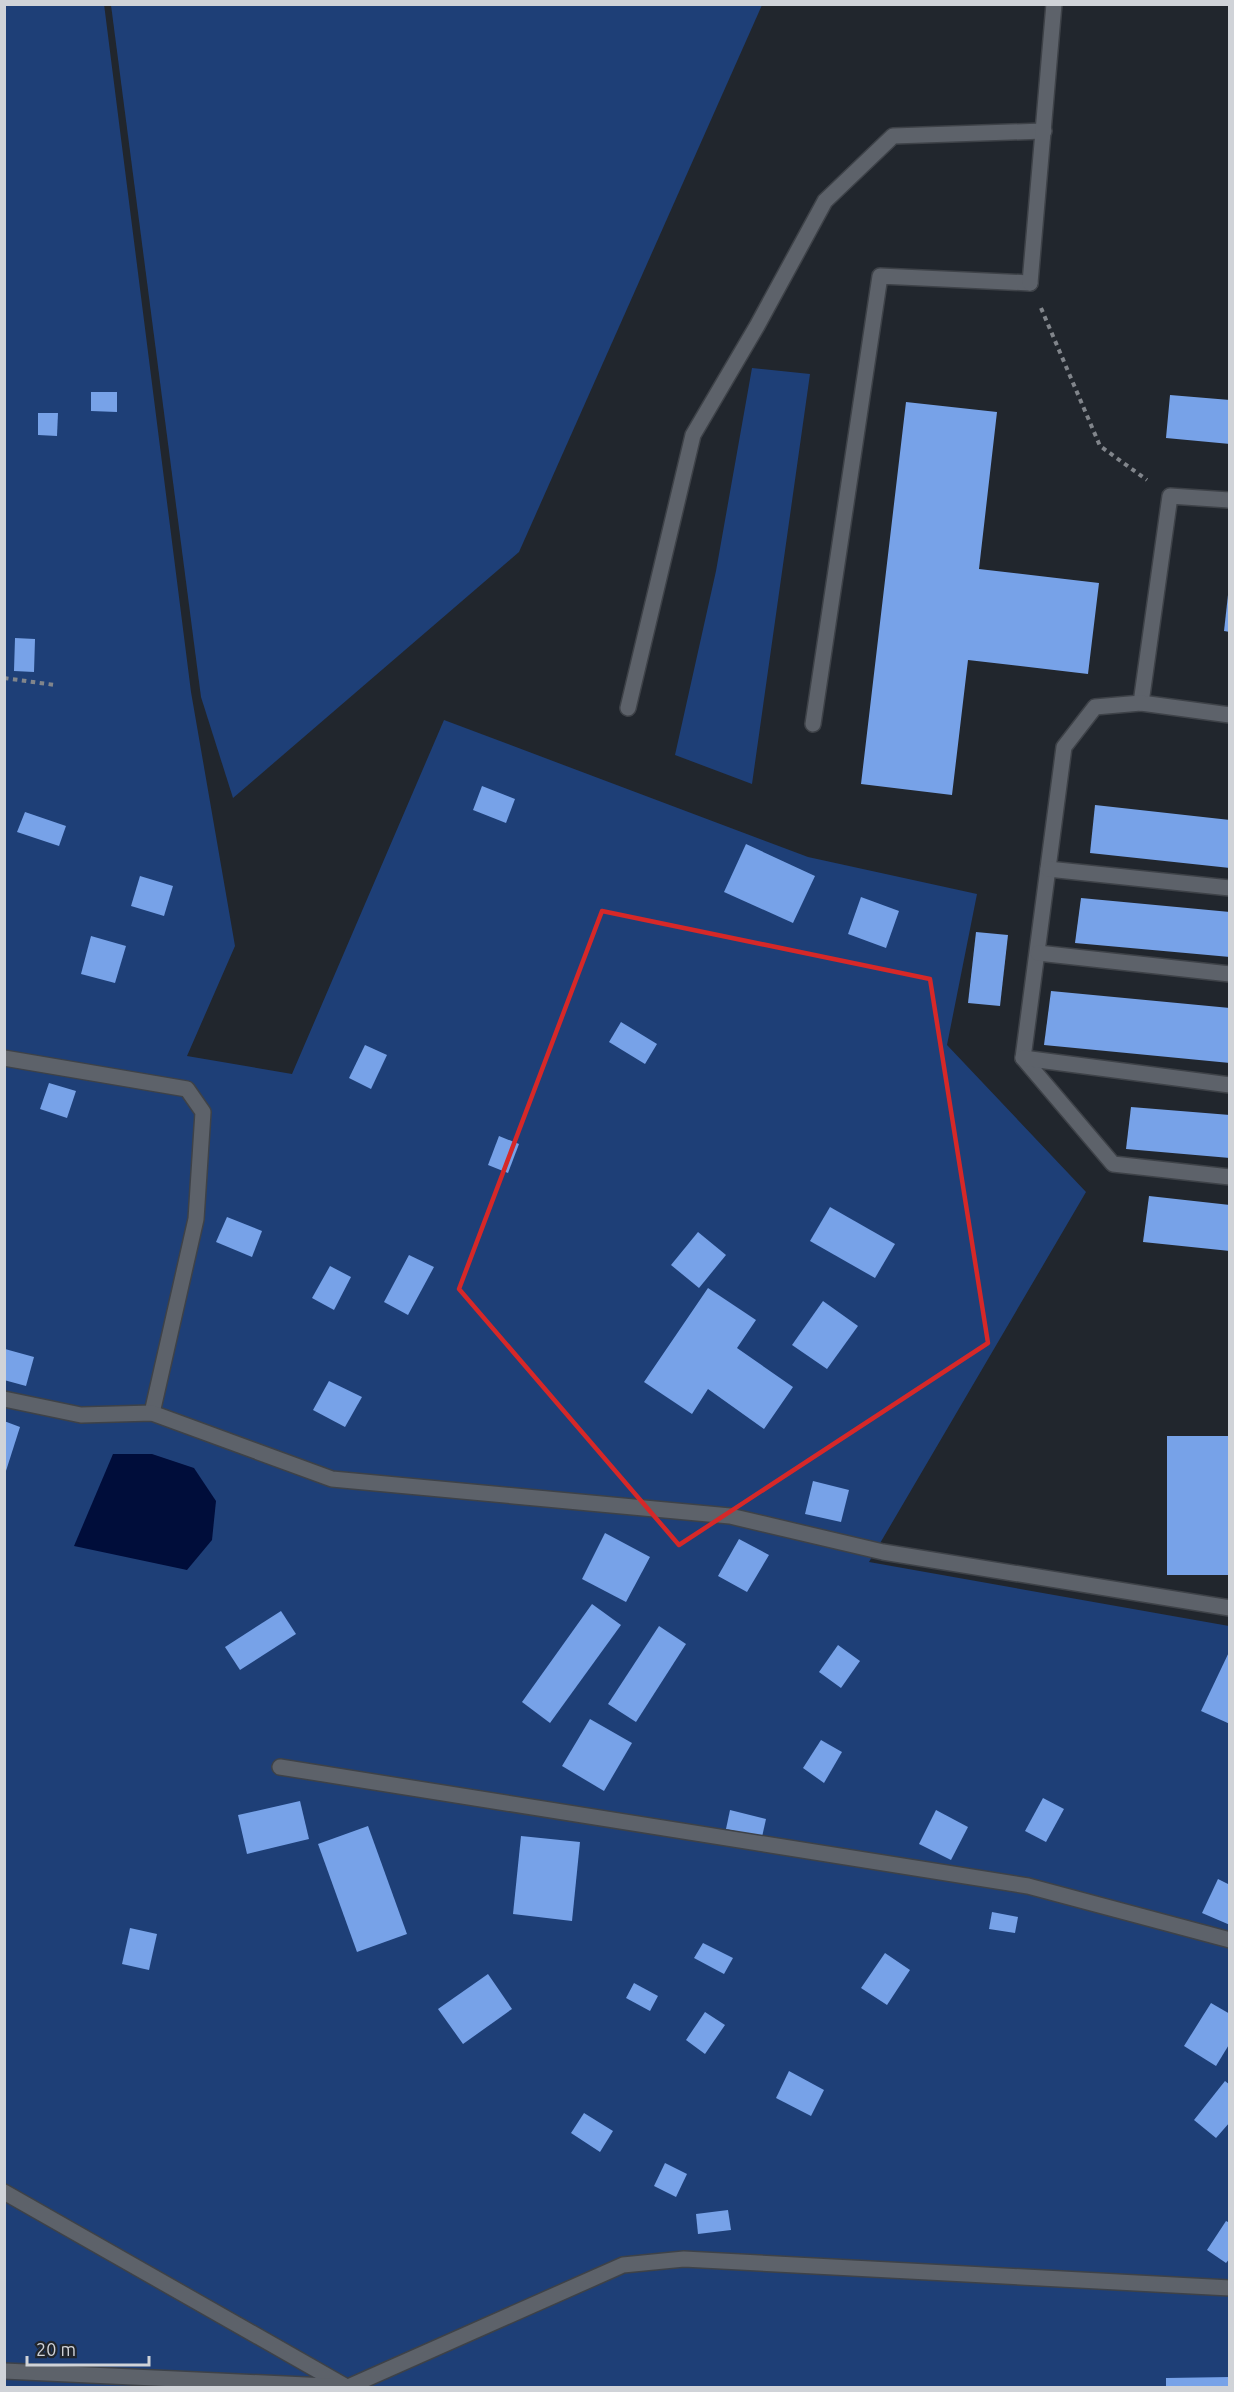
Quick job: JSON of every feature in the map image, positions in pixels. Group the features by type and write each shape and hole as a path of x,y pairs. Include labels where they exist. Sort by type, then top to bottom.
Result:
{"street":[{"path":"813,724 880,276 1030,283 1054,4"},
{"path":"628,708 693,435 757,326 825,201 893,135 1044,131"},
{"path":"1141,703 1170,496 1229,500"},
{"path":"1230,715 1141,703 1095,707 1064,747 1023,1058 1113,1164 1230,1177"},
{"path":"1048,869 1230,888"},
{"path":"1038,953 1230,974"},
{"path":"4,1058 187,1089 203,1112 196,1219 152,1413"},
{"path":"1023,1058 1230,1085"},
{"path":"4,1399 81,1415 152,1413 332,1479 730,1516 883,1552 1230,1608"},
{"path":"280,1767 1028,1886 1230,1940"},
{"path":"4,2192 348,2387"},
{"path":"4,2371 348,2387 623,2265 684,2259 1230,2288"}],"path":[{"path":"1030,283 1100,446 1170,496"},
{"path":"4,678 55,685"}],"highlighted area":[{"path":"602,911 930,979 988,1343 679,1545 459,1289"}],"shaded area":[{"path":"104,4 191,692 235,946 187,1056 292,1074 444,720 808,857 977,894 947,1045 1086,1192 869,1562 1229,1626 1230,2387 5,2388 4,5"},
{"path":"111,5 762,5 519,552 233,798 201,697"},
{"path":"752,368 810,374 752,784 675,755 716,571"},
{"path":"113,1454 152,1454 194,1468 216,1501 212,1540 187,1570 74,1546"}],"building":[{"path":"91,392 117,392 117,412 91,411"},
{"path":"1170,395 1230,400 1230,444 1166,438"},
{"path":"906,402 997,412 979,569 1099,583 1088,674 968,660 952,795 861,784"},
{"path":"38,413 58,413 57,436 38,435"},
{"path":"1228,595 1230,595 1230,632 1224,631"},
{"path":"15,638 35,639 34,672 14,671"},
{"path":"482,786 515,799 506,823 473,810"},
{"path":"1095,805 1230,820 1230,868 1090,853"},
{"path":"25,812 66,826 59,846 17,832"},
{"path":"746,844 815,876 793,923 724,892"},
{"path":"140,876 173,886 164,916 131,906"},
{"path":"861,897 899,911 886,948 848,934"},
{"path":"1081,898 1230,912 1230,957 1075,943"},
{"path":"976,932 1008,935 1000,1006 968,1003"},
{"path":"91,936 126,946 115,983 81,974"},
{"path":"1051,991 1230,1008 1230,1063 1044,1045"},
{"path":"621,1022 657,1044 645,1064 609,1042"},
{"path":"365,1045 387,1055 371,1089 349,1078"},
{"path":"49,1083 76,1091 67,1118 40,1109"},
{"path":"1131,1107 1230,1115 1230,1158 1126,1149"},
{"path":"499,1136 519,1144 508,1173 488,1165"},
{"path":"1149,1196 1230,1205 1230,1251 1143,1242"},
{"path":"830,1207 895,1244 875,1278 810,1241"},
{"path":"227,1217 262,1231 252,1257 216,1242"},
{"path":"698,1232 726,1255 699,1288 671,1265"},
{"path":"409,1255 434,1267 408,1315 384,1302"},
{"path":"330,1266 351,1277 334,1310 312,1298"},
{"path":"708,1288 756,1320 737,1348 793,1387 764,1429 708,1389 692,1414 644,1382"},
{"path":"823,1301 858,1326 827,1369 792,1345"},
{"path":"5,1349 34,1357 26,1386 4,1380"},
{"path":"329,1381 362,1397 345,1427 313,1410"},
{"path":"4,1421 20,1427 5,1474 4,1474"},
{"path":"1167,1436 1230,1436 1230,1575 1167,1575"},
{"path":"813,1481 849,1490 841,1522 805,1514"},
{"path":"605,1533 650,1557 626,1602 582,1579"},
{"path":"739,1539 769,1555 747,1592 718,1576"},
{"path":"592,1604 621,1625 550,1723 522,1702"},
{"path":"281,1611 296,1634 240,1670 225,1647"},
{"path":"659,1626 686,1644 636,1722 608,1704"},
{"path":"838,1645 860,1661 841,1688 819,1672"},
{"path":"1230,1650 1230,1724 1201,1711"},
{"path":"590,1719 632,1743 604,1791 562,1766"},
{"path":"821,1740 842,1752 824,1783 803,1768"},
{"path":"1043,1798 1064,1809 1046,1842 1025,1831"},
{"path":"300,1801 309,1839 247,1854 238,1815"},
{"path":"730,1810 766,1819 762,1837 726,1829"},
{"path":"936,1810 968,1827 951,1860 919,1844"},
{"path":"368,1826 407,1934 357,1952 318,1844"},
{"path":"521,1836 580,1842 572,1921 513,1914"},
{"path":"1218,1879 1230,1885 1230,1925 1202,1913"},
{"path":"992,1912 1018,1917 1015,1933 989,1929"},
{"path":"130,1928 157,1934 149,1970 122,1964"},
{"path":"703,1943 733,1958 724,1974 694,1958"},
{"path":"885,1953 910,1970 887,2005 861,1988"},
{"path":"488,1974 512,2009 463,2044 438,2009"},
{"path":"634,1983 658,1996 650,2011 626,1998"},
{"path":"1211,2003 1230,2014 1230,2043 1216,2066 1184,2046"},
{"path":"705,2012 725,2025 705,2054 686,2040"},
{"path":"789,2071 824,2090 811,2116 776,2098"},
{"path":"1225,2081 1230,2085 1230,2122 1216,2138 1194,2120"},
{"path":"584,2113 613,2131 600,2152 571,2133"},
{"path":"665,2163 687,2174 676,2197 654,2186"},
{"path":"728,2210 731,2230 698,2234 696,2214"},
{"path":"1226,2221 1230,2223 1230,2258 1226,2263 1207,2250"},
{"path":"1230,2377 1230,2388 1166,2388 1166,2378"}]}
